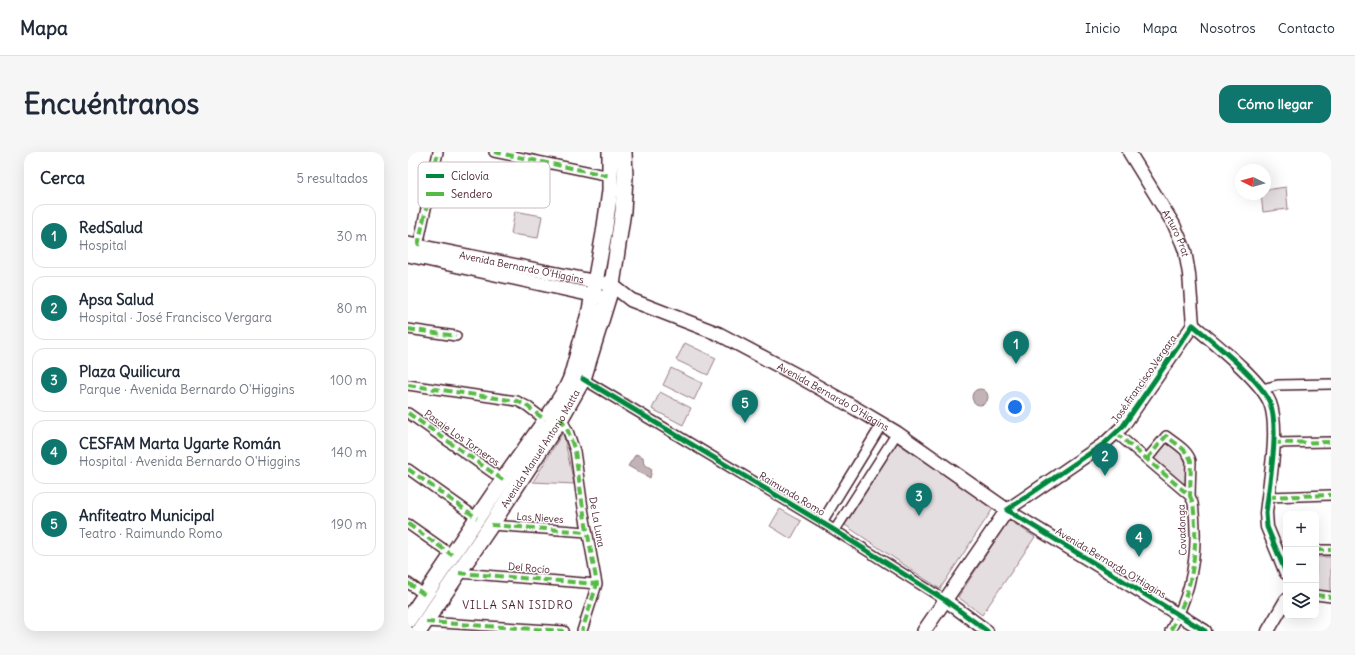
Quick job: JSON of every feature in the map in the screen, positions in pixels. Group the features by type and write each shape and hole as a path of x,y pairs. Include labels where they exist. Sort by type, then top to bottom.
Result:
{"main road":[{"name":"Avenida Manuel Antonio Matta","path":"408,620 566,389 571,378 581,346 594,288 608,203 610,152"},
{"name":"Avenida Manuel Antonio Matta","path":"422,626 459,573 561,418 583,379 610,292 620,238 625,176 624,152"},
{"name":"Avenida Bernardo O'Higgins","path":"413,245 610,292 719,334 802,378 897,433 1007,510"},
{"name":"Avenida Bernardo O'Higgins","path":"408,256 594,288"},
{"name":"José Francisco Vergara","path":"924,631 1007,510"}],"street":[{"path":"435,162 438,152"},
{"path":"494,152 542,162"},
{"name":"Arturo Prat","path":"1129,152 1174,225 1186,252 1193,325"},
{"path":"550,164 610,176"},
{"path":"413,245 423,208"},
{"path":"1193,325 1228,355 1262,389 1268,398 1272,409 1274,427 1267,523 1281,550"},
{"name":"José Francisco Vergara","path":"1007,510 1116,433 1129,418 1193,325"},
{"path":"408,329 456,336"},
{"name":"Raimundo Romo","path":"583,379 835,530 945,600 987,631"},
{"path":"1262,389 1278,385 1331,384"},
{"path":"408,385 517,401 527,406 545,420"},
{"name":"Pasaje Los Torneros","path":"408,413 503,480"},
{"name":"De La Luna","path":"561,418 576,451 587,532 597,584 582,631"},
{"path":"822,522 882,424"},
{"path":"835,530 897,433"},
{"name":"Covadonga","path":"1116,433 1190,496"},
{"name":"Covadonga","path":"1147,459 1166,436 1188,454 1191,461 1190,496 1194,512 1195,550 1191,577 1179,615 1170,631"},
{"path":"1273,443 1331,442"},
{"path":"408,469 477,518"},
{"path":"850,476 864,485"},
{"path":"1268,497 1331,495"},
{"name":"Avenida Bernardo O'Higgins","path":"1007,510 1205,631"},
{"path":"408,524 452,555"},
{"name":"Las Nieves","path":"491,525 587,532"},
{"path":"1319,550 1331,550"},
{"name":"Del Rocío","path":"459,573 597,584"},
{"path":"408,583 425,594"},
{"path":"1319,596 1331,598"},
{"path":"1268,631 1283,605"},
{"path":"422,626 564,631"}],"shaded area":[{"path":"1286,187 1288,209 1263,212 1262,200 1271,200 1271,189"},
{"path":"515,211 542,216 538,238 511,234"},
{"path":"685,343 716,358 708,375 676,360"},
{"path":"671,368 702,383 694,400 663,385"},
{"path":"980,389 986,391 988,397 986,403 980,405 974,403 972,397 974,391"},
{"path":"660,392 691,408 683,425 652,409"},
{"path":"563,432 574,484 533,482"},
{"path":"1167,440 1186,458 1187,488 1153,458"},
{"path":"897,443 994,507 940,589 845,525"},
{"path":"636,454 643,457 644,464 652,469 650,478 628,466"},
{"path":"780,509 801,521 791,539 770,526"},
{"path":"1009,520 1035,537 982,615 958,597"},
{"path":"1319,557 1331,557 1331,594 1319,592"}],"marked path":[{"path":"436,162 438,152"},
{"path":"494,152 542,162"},
{"path":"550,164 610,176"},
{"path":"418,246 426,208"},
{"path":"408,329 456,336"},
{"path":"408,385 517,401 527,406 545,420"},
{"path":"408,413 503,480"},
{"path":"561,418 568,431 575,451 583,508 597,584 582,631"},
{"path":"1116,433 1190,496 1193,503 1195,536 1192,569 1184,600 1170,631"},
{"path":"1147,459 1166,436 1181,447 1187,453 1191,461 1190,496"},
{"path":"1273,443 1331,442"},
{"path":"408,469 477,518"},
{"path":"1268,497 1331,495"},
{"path":"408,524 452,555"},
{"path":"491,525 587,532"},
{"path":"1319,550 1331,550"},
{"path":"459,573 597,584"},
{"path":"408,583 425,595"},
{"path":"1319,595 1331,597"},
{"path":"426,622 564,631"}],"cycle path":[{"path":"1205,631 1007,510 1105,443 1123,426 1193,325 1247,373 1265,394 1270,403 1273,414 1274,442 1266,513 1267,527 1283,566"},
{"path":"583,379 834,530 945,600 987,631"}],"place":[{"name":"RedSalud","path":"1016,364"},
{"name":"Anfiteatro Municipal","path":"745,423"},
{"name":"Apsa Salud","path":"1105,476"},
{"name":"Plaza Quilicura","path":"919,516"},
{"name":"CESFAM Marta Ugarte Román","path":"1139,557"}],"district":[{"name":"VILLA SAN ISIDRO","path":"518,605"}]}
